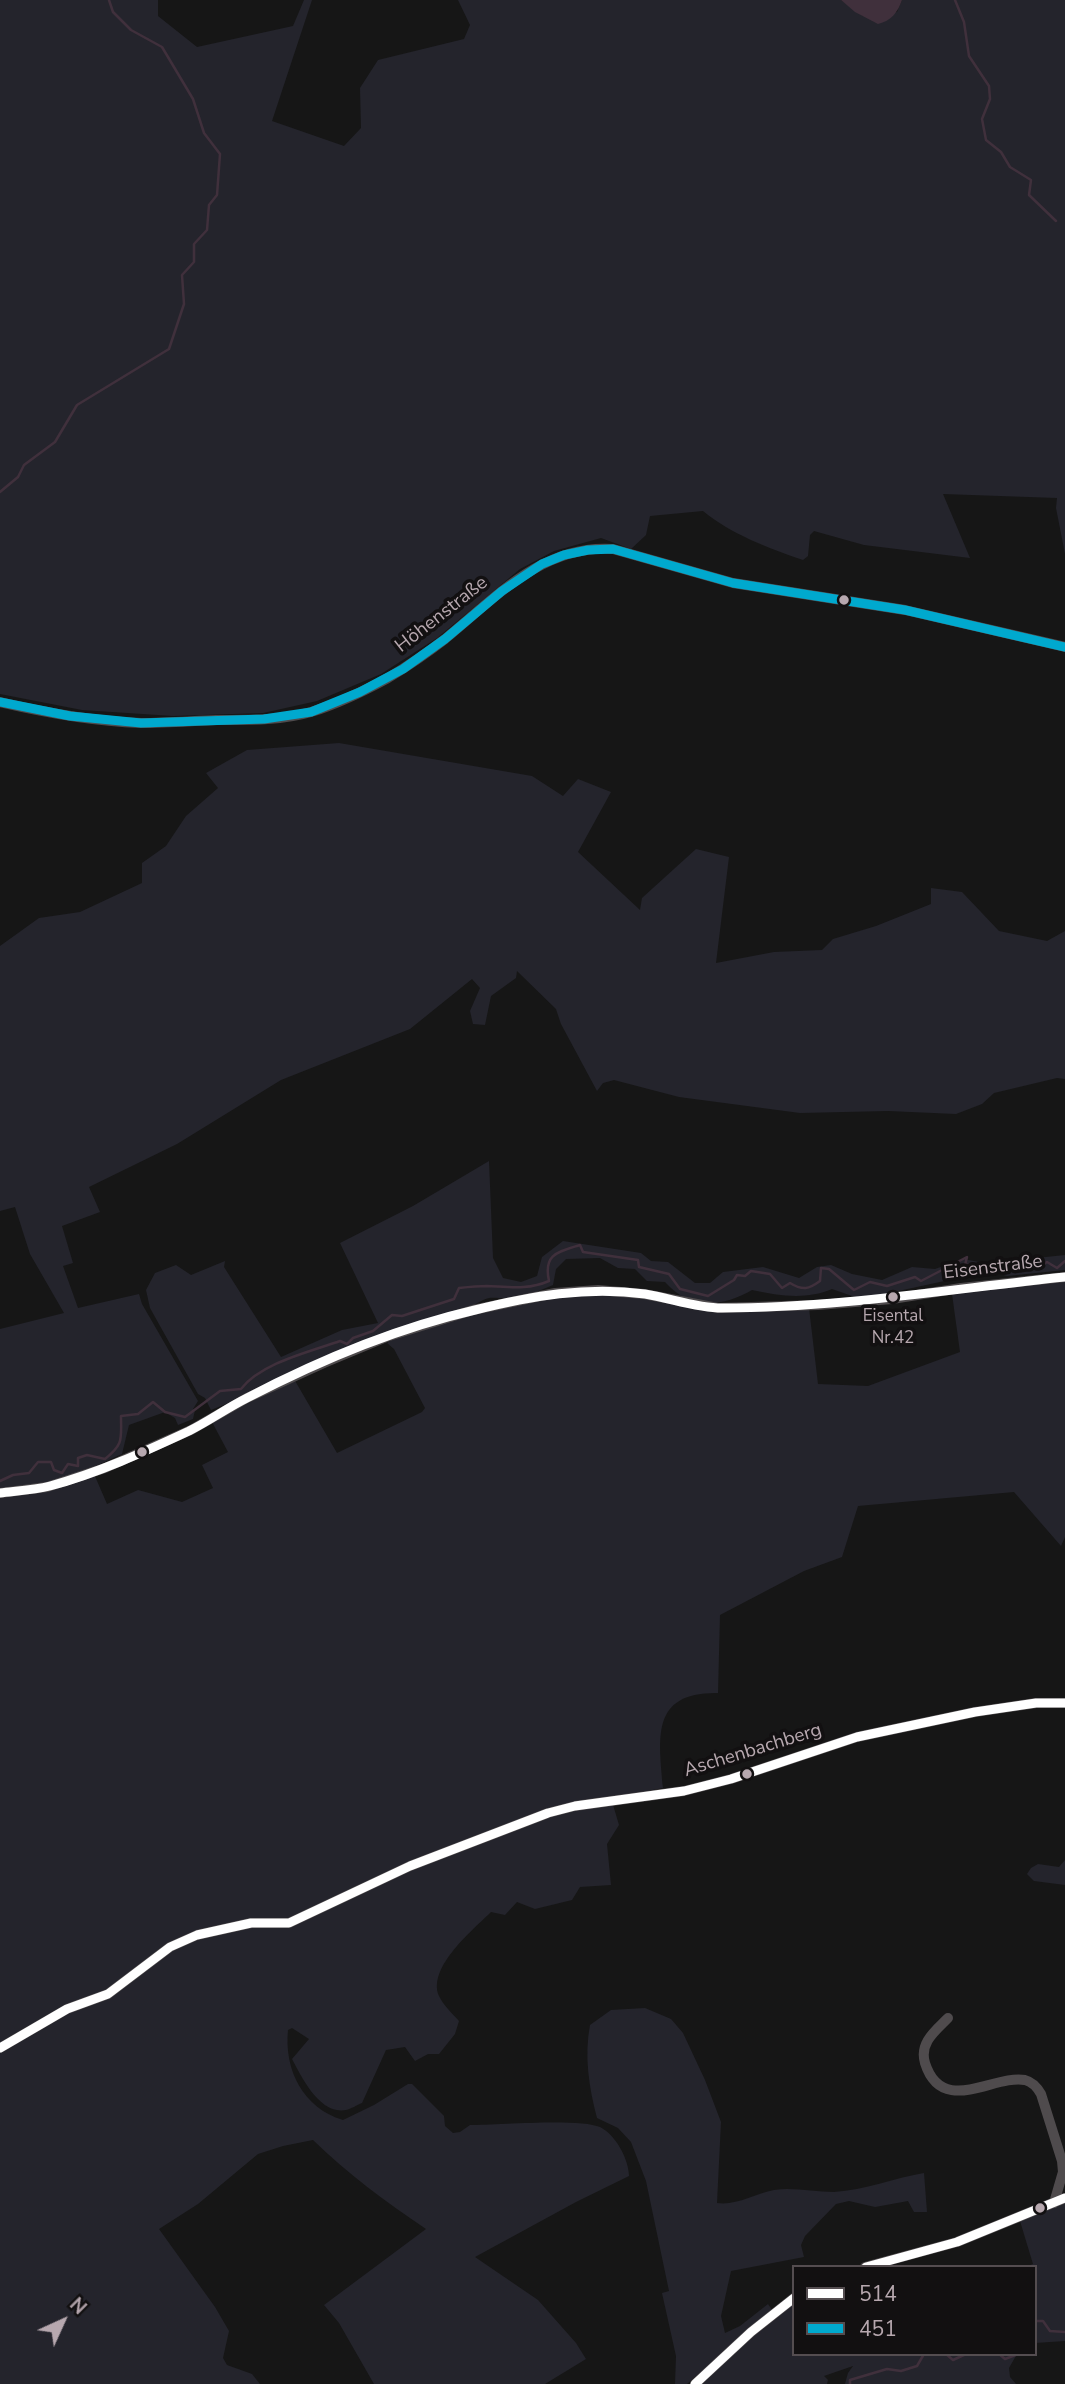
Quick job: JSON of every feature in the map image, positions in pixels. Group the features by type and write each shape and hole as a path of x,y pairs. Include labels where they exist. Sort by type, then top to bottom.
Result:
{"street":[{"name":"Höhenstraße","path":"0,702 65,716 141,723 266,720 309,713 358,693 409,665 529,571 566,553 595,548 612,549 733,583 905,610 1065,647"},
{"name":"Eisenstraße","path":"0,1493 47,1487 105,1468 191,1430 269,1388 389,1336 473,1310 555,1293 598,1290 644,1294 718,1308 818,1306 892,1299 961,1287 1065,1277"},
{"name":"Aschenbachberg","path":"0,2048 67,2009 108,1994 170,1947 197,1935 251,1923 289,1923 410,1866 548,1813 684,1791 731,1779 857,1737 938,1719 1018,1705 1065,1703"},
{"path":"872,2265 957,2242 1060,2201 1062,2161 1037,2087 1022,2080 972,2091 954,2090 939,2084 928,2072 923,2048 931,2035 948,2018"},
{"path":"695,2384 751,2332 792,2300"}],"shaded area":[{"path":"0,0 158,0 158,16 197,47 293,26 304,0 312,0 272,121 344,146 361,128 360,88 378,60 464,39 470,25 458,0 841,0 863,16 897,12 902,0 1065,0 1065,554 1056,508 1057,498 943,494 970,558 864,545 814,531 810,535 808,556 803,560 738,533 703,511 650,516 646,535 631,549 601,538 554,551 520,569 437,638 381,674 317,701 263,713 173,716 82,710 0,694"},
{"path":"841,0 902,0 887,21 878,24 855,12"},
{"path":"339,743 532,776 563,796 578,779 611,792 578,852 640,910 642,898 696,849 729,857 716,963 774,952 822,950 833,939 876,926 931,904 931,888 962,892 999,931 1047,941 1065,931 1065,1079 1057,1078 994,1093 982,1104 956,1114 888,1111 800,1113 679,1097 614,1080 603,1083 597,1091 561,1024 556,1009 517,971 516,978 491,996 485,1025 473,1024 470,1011 480,988 472,979 410,1029 281,1080 177,1144 89,1187 100,1212 62,1226 73,1263 63,1266 78,1308 139,1294 142,1304 198,1401 193,1409 193,1419 178,1425 175,1418 165,1412 129,1425 122,1454 74,1476 33,1486 0,1489 0,1329 64,1313 30,1254 15,1207 0,1211 0,946 39,918 80,912 142,883 142,863 166,846 186,816 218,788 206,773 247,750"},
{"path":"489,1161 493,1258 503,1278 521,1282 537,1276 542,1257 563,1241 641,1253 651,1261 668,1262 695,1283 710,1283 723,1272 763,1267 799,1278 817,1267 831,1265 852,1274 882,1280 912,1267 935,1269 963,1259 1001,1266 1017,1260 1065,1255 1065,1270 1007,1276 976,1268 960,1270 949,1280 880,1295 855,1297 832,1289 812,1295 793,1296 752,1290 729,1300 707,1303 685,1298 665,1282 647,1281 635,1269 618,1268 600,1258 566,1259 556,1269 553,1285 519,1297 485,1299 211,1410 205,1398 198,1394 150,1308 146,1290 155,1273 176,1265 191,1275 225,1261 224,1267 281,1357 342,1330 378,1323 340,1243 413,1206"},
{"path":"1065,1280 1065,1537 1061,1546 1014,1492 858,1506 842,1557 804,1571 720,1615 718,1693 680,1700 670,1709 661,1736 663,1788 611,1798 619,1825 607,1844 611,1885 580,1887 572,1900 535,1909 517,1902 505,1915 491,1912 454,1950 440,1973 437,1985 439,1996 459,2021 455,2034 439,2054 428,2054 415,2061 405,2047 386,2050 362,2103 337,2110 328,2107 313,2094 292,2059 309,2039 292,2028 288,2030 289,2059 299,2085 317,2106 343,2120 412,2084 444,2116 445,2126 453,2133 470,2125 557,2122 590,2124 600,2127 611,2136 624,2156 629,2176 475,2257 538,2300 576,2343 586,2359 545,2384 374,2384 339,2323 324,2305 426,2229 368,2187 313,2140 258,2154 198,2204 159,2229 229,2331 223,2358 227,2365 252,2374 260,2384 0,2384 0,1493 94,1474 107,1504 138,1490 182,1502 213,1488 202,1465 228,1452 212,1422 294,1379 337,1453 422,1412 425,1408 394,1349 387,1343 396,1337 445,1322 546,1297 611,1293 715,1309 809,1308 818,1384 868,1386 960,1352 952,1294"},
{"path":"1065,1860 1065,1885 1034,1881 1027,1874 1038,1864 1059,1867"},
{"path":"645,2008 671,2019 683,2033 721,2122 717,2203 731,2203 781,2189 846,2191 924,2173 927,2212 914,2212 908,2201 875,2207 849,2201 836,2204 805,2236 801,2245 804,2257 731,2271 721,2316 725,2333 740,2326 768,2304 772,2310 687,2384 675,2384 676,2356 662,2293 669,2291 646,2181 631,2142 618,2128 597,2118 588,2072 590,2025 611,2010"},
{"path":"1065,2201 1065,2341 1037,2343 1037,2265 1030,2265 1033,2264 1020,2221"},
{"path":"792,2303 792,2356 1016,2356 1009,2368 1010,2377 1016,2384 845,2384 853,2366 824,2376 828,2380 827,2384 700,2384 753,2334"}],"waterway":[{"path":"0,492 18,477 24,465 55,442 77,405 169,349 184,304 182,275 194,262 194,244 207,230 209,205 217,195 220,154 204,133 193,99 162,47 131,30 113,12 109,0"},
{"path":"955,0 964,22 969,56 989,86 990,99 982,119 986,140 1001,152 1010,167 1031,180 1029,195 1056,221"},
{"path":"0,1481 13,1475 29,1473 38,1462 51,1462 54,1470 62,1473 68,1464 78,1466 78,1458 87,1455 105,1459 116,1449 120,1440 121,1416 138,1414 153,1402 165,1412 185,1417 220,1391 241,1389 273,1365 340,1341 347,1344 353,1338 373,1331 392,1315 402,1316 454,1299 459,1288 526,1287 549,1281 550,1260 559,1252 580,1245 583,1252 638,1260 639,1267 669,1274 680,1289 708,1296 734,1280 737,1275 745,1276 751,1271 770,1274 782,1288 790,1283 806,1288 820,1281 821,1268 829,1269 854,1290 870,1282 887,1286 915,1277 921,1281 967,1257 965,1265 991,1263 1022,1267 1027,1259 1036,1269 1047,1262 1057,1268 1065,1261"},
{"path":"1037,2321 1043,2321 1050,2331 1065,2332"},
{"path":"850,2384 850,2380 887,2369 901,2371 917,2366 923,2356"},
{"path":"948,2356 953,2360 962,2356"},
{"path":"1001,2356 1005,2359 1013,2356"}],"transit line":[{"name":"451","path":"0,702 70,716 141,723 264,719 311,712 360,692 403,669 445,639 502,591 542,564 564,555 588,550 613,549 733,583 905,610 1065,647"},
{"name":"514","path":"0,1493 50,1486 103,1468 189,1431 274,1384 358,1347 446,1317 517,1300 602,1291 645,1294 713,1308 765,1307 851,1301 1065,1277"},
{"name":"514","path":"0,2048 67,2009 108,1994 170,1947 197,1935 251,1923 289,1923 410,1866 548,1813 575,1806 684,1791 731,1779 857,1737 975,1712 1036,1703 1065,1703"},
{"name":"514","path":"873,2265 957,2242 1065,2198"},
{"name":"514","path":"695,2384 751,2332 792,2300"}],"place":[{"name":"Eisental Nr.42","path":"893,1297"}]}
